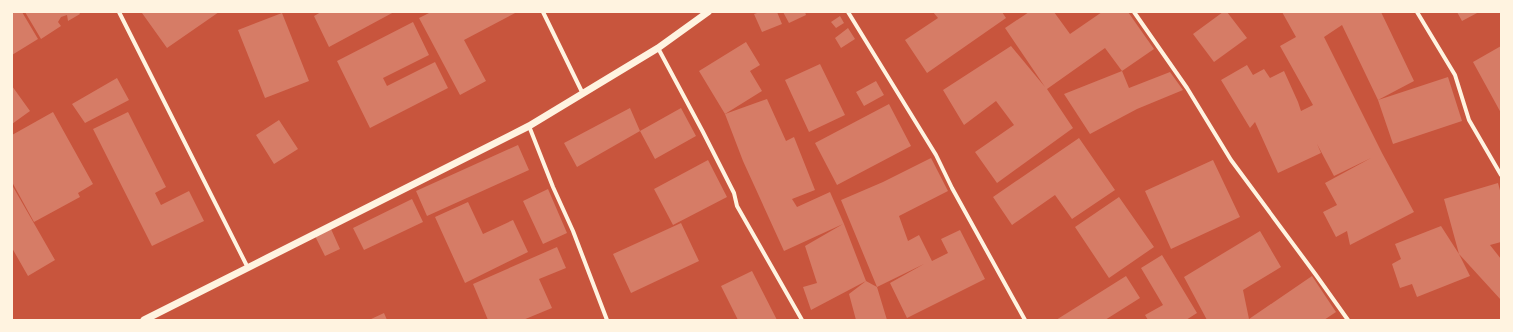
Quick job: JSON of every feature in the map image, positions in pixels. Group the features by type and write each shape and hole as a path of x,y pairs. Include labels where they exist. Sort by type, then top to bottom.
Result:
{"street":[{"path":"119,12 248,268"},
{"path":"543,12 583,94"},
{"path":"144,320 529,126 658,48 708,12"},
{"path":"848,12 936,155 952,188 1025,320"},
{"path":"1134,12 1187,88 1231,160 1316,274 1348,320"},
{"path":"1417,12 1455,75 1469,120 1501,175"},
{"path":"658,48 734,193 737,206 802,320"},
{"path":"529,126 553,187 573,231 607,320"}],"building":[{"path":"12,12 22,12 38,39 12,55"},
{"path":"25,12 79,12 80,14 68,21 67,15 61,17 58,22 61,26 41,39"},
{"path":"219,12 167,48 142,13"},
{"path":"321,12 394,12 329,47 314,16"},
{"path":"431,12 517,12 464,40 486,81 460,95 419,18"},
{"path":"760,12 777,12 782,24 762,32 754,14"},
{"path":"783,12 805,12 806,15 789,23"},
{"path":"933,12 1002,12 1006,18 927,73 905,40 938,18"},
{"path":"1029,12 1054,12 1070,34 1102,12 1128,12 1154,49 1122,71 1105,48 1047,89 1073,128 997,183 975,152 1014,125 996,101 964,125 943,90 1011,46 1045,87 1005,28"},
{"path":"1223,12 1227,12 1247,38 1214,62 1193,34"},
{"path":"1282,12 1381,12 1414,81 1378,100 1342,25 1324,37 1382,153 1414,212 1350,245 1347,231 1336,237 1323,212 1337,205 1325,183 1371,158 1334,176 1317,144 1321,153 1278,173 1255,122 1250,128 1221,80 1247,65 1253,75 1264,69 1270,78 1284,71 1301,111 1313,105 1280,46 1296,37"},
{"path":"1457,12 1479,12 1462,21"},
{"path":"282,13 309,81 265,98 238,30"},
{"path":"840,16 844,23 836,28 831,22"},
{"path":"413,22 429,55 383,78 387,86 435,62 448,88 370,128 337,61"},
{"path":"848,28 855,39 841,48 835,38"},
{"path":"746,42 760,65 750,71 762,91 725,114 699,71"},
{"path":"1501,46 1501,113 1473,62"},
{"path":"820,64 845,115 809,132 785,80"},
{"path":"1122,71 1129,88 1170,72 1183,90 1137,109 1090,134 1064,94"},
{"path":"1448,77 1462,121 1393,144 1378,100"},
{"path":"117,78 129,100 85,123 72,104"},
{"path":"876,81 884,95 864,106 856,92"},
{"path":"12,86 30,111 12,124"},
{"path":"767,99 786,141 794,137 815,190 792,199 797,207 830,192 844,224 866,281 811,310 803,287 817,283 805,246 843,224 784,251 743,161 725,114"},
{"path":"889,104 911,146 837,185 815,143"},
{"path":"630,108 640,131 577,167 564,143"},
{"path":"681,108 696,136 655,159 640,131"},
{"path":"53,112 93,184 78,193 80,197 34,222 12,182 12,135"},
{"path":"128,112 166,187 155,193 161,205 189,191 204,221 152,246 93,129"},
{"path":"279,120 298,149 274,164 256,135"},
{"path":"1079,138 1115,190 1072,219 1055,195 1012,225 993,197"},
{"path":"518,145 529,170 427,216 416,191"},
{"path":"931,158 948,191 899,216 908,241 919,235 932,261 948,253 941,239 960,230 985,279 907,318 890,283 924,264 877,287 841,200 883,182"},
{"path":"708,160 727,197 673,225 654,189"},
{"path":"1213,160 1240,217 1171,249 1145,191"},
{"path":"1498,183 1501,194 1501,242 1490,245 1501,259 1501,300 1459,254 1444,199"},
{"path":"12,185 55,260 28,276 12,248"},
{"path":"548,189 567,233 543,244 523,201"},
{"path":"1119,197 1154,247 1109,278 1075,227"},
{"path":"412,199 423,222 364,250 353,228"},
{"path":"468,202 483,234 513,220 528,252 465,283 435,217"},
{"path":"681,223 699,261 631,293 613,254"},
{"path":"1441,226 1459,254 1470,276 1417,297 1412,284 1400,288 1392,264 1401,259 1395,244"},
{"path":"331,229 340,249 325,256 315,236"},
{"path":"1260,231 1281,267 1243,290 1248,320 1207,320 1184,277"},
{"path":"557,247 566,268 539,279 552,308 523,320 488,320 473,284"},
{"path":"1162,255 1197,313 1186,320 1148,320 1145,315 1163,305 1141,268"},
{"path":"752,271 777,320 738,320 721,286"},
{"path":"1126,276 1140,298 1105,320 1056,320"},
{"path":"1312,276 1336,312 1324,320 1249,320 1249,319"},
{"path":"866,281 877,287 887,320 856,320 849,294"},
{"path":"384,313 387,320 369,320"}]}
